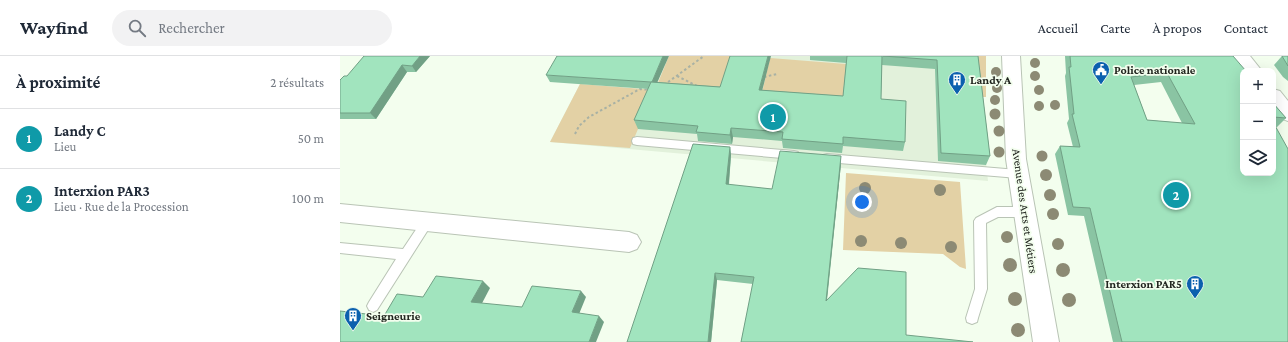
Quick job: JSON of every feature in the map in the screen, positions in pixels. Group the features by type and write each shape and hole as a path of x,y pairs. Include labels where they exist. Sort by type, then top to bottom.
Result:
{"street":[{"name":"Avenue des Arts et Métiers","path":"1011,56 1016,159 1046,342"},
{"path":"1240,56 1250,68"},
{"path":"1276,100 1288,114"},
{"path":"340,213 630,242"}],"lane":[{"path":"637,141 804,156"},
{"path":"820,157 1018,174"},
{"path":"972,318 981,289 980,221 998,212 1024,212"},
{"path":"373,306 427,222"},
{"path":"340,248 406,255"}],"path":[{"path":"660,87 704,56"},
{"path":"763,78 777,74"},
{"path":"677,76 698,87"},
{"path":"574,134 589,117 640,89 655,91"}],"shaded area":[{"path":"669,56 974,56 988,181 550,142 580,84 655,90"},
{"path":"669,56 734,56 723,95 654,91 630,148 550,142 580,84 655,90"},
{"path":"977,56 986,56 986,97 981,97"},
{"path":"770,58 846,64 842,104 761,97"},
{"path":"846,173 960,182 966,269 960,267 943,254 843,250"}],"building":[{"path":"364,56 420,56 412,66 402,65 370,113 340,113 340,80 344,76 347,76"},
{"path":"557,56 663,56 651,82 546,75"},
{"path":"730,56 768,56 759,90 843,96 847,56 882,56 881,99 906,101 905,142 843,137 843,144 782,139 783,132 731,128 730,135 696,132 698,126 634,120 651,82 720,87"},
{"name":"Landy A","path":"883,56 978,56 990,156 941,153 937,60"},
{"path":"1070,56 1233,56 1243,68 1240,68 1240,176 1276,176 1276,127 1288,149 1288,342 1122,342 1090,208 1073,207 1060,146 1080,147 1072,114 1074,114 1069,67 1071,67","holes":["1167,73 1195,124 1147,120 1131,77"]},
{"path":"1282,56 1288,56 1288,66"},
{"path":"1276,106 1286,118 1276,117"},
{"path":"693,144 730,147 726,184 772,189 780,151 841,156 826,301 858,268 906,272 906,335 973,342 741,342 754,277 715,273 708,342 627,342"},
{"path":"436,276 483,281 471,302 522,307 532,286 581,291 572,312 599,316 589,342 340,342 340,311 384,316 397,294 423,297"}],"place":[{"name":"Police nationale","path":"1101,85"},
{"name":"Landy A","path":"957,95"},
{"name":"Landy C","path":"773,117"},
{"name":"Interxion PAR3","path":"1176,195"},
{"name":"Interxion PAR5","path":"1195,299"},
{"name":"Seigneurie","path":"353,331"}]}
